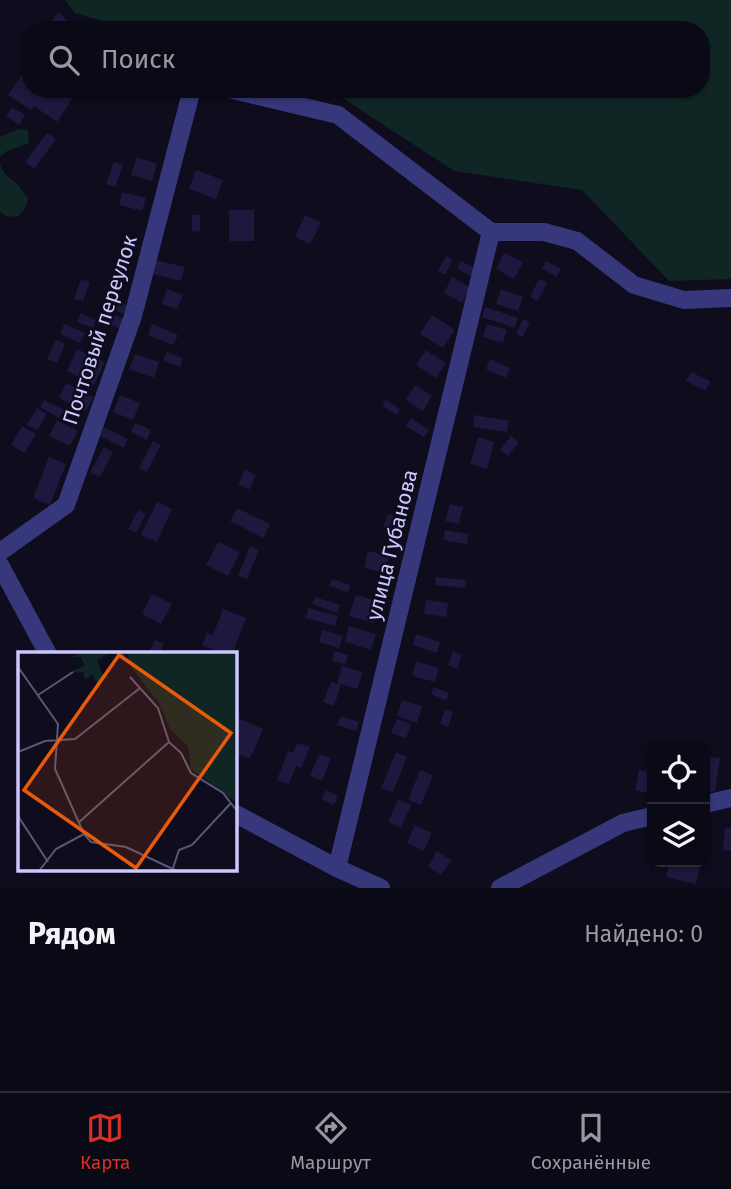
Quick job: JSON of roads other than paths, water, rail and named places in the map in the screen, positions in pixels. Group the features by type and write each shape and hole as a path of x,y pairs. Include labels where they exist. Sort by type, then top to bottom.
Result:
{"street":[{"name":"Почтовый переулок","path":"0,552 66,505 133,316 190,98"},
{"path":"267,98 338,115 491,232 544,232 577,241 634,285 684,300 731,298"},
{"name":"улица Губанова","path":"337,869 491,232"},
{"path":"0,565 47,652"},
{"path":"710,803 731,798"},
{"path":"236,814 337,869 381,888"},
{"path":"500,888 623,823 647,817"}]}
